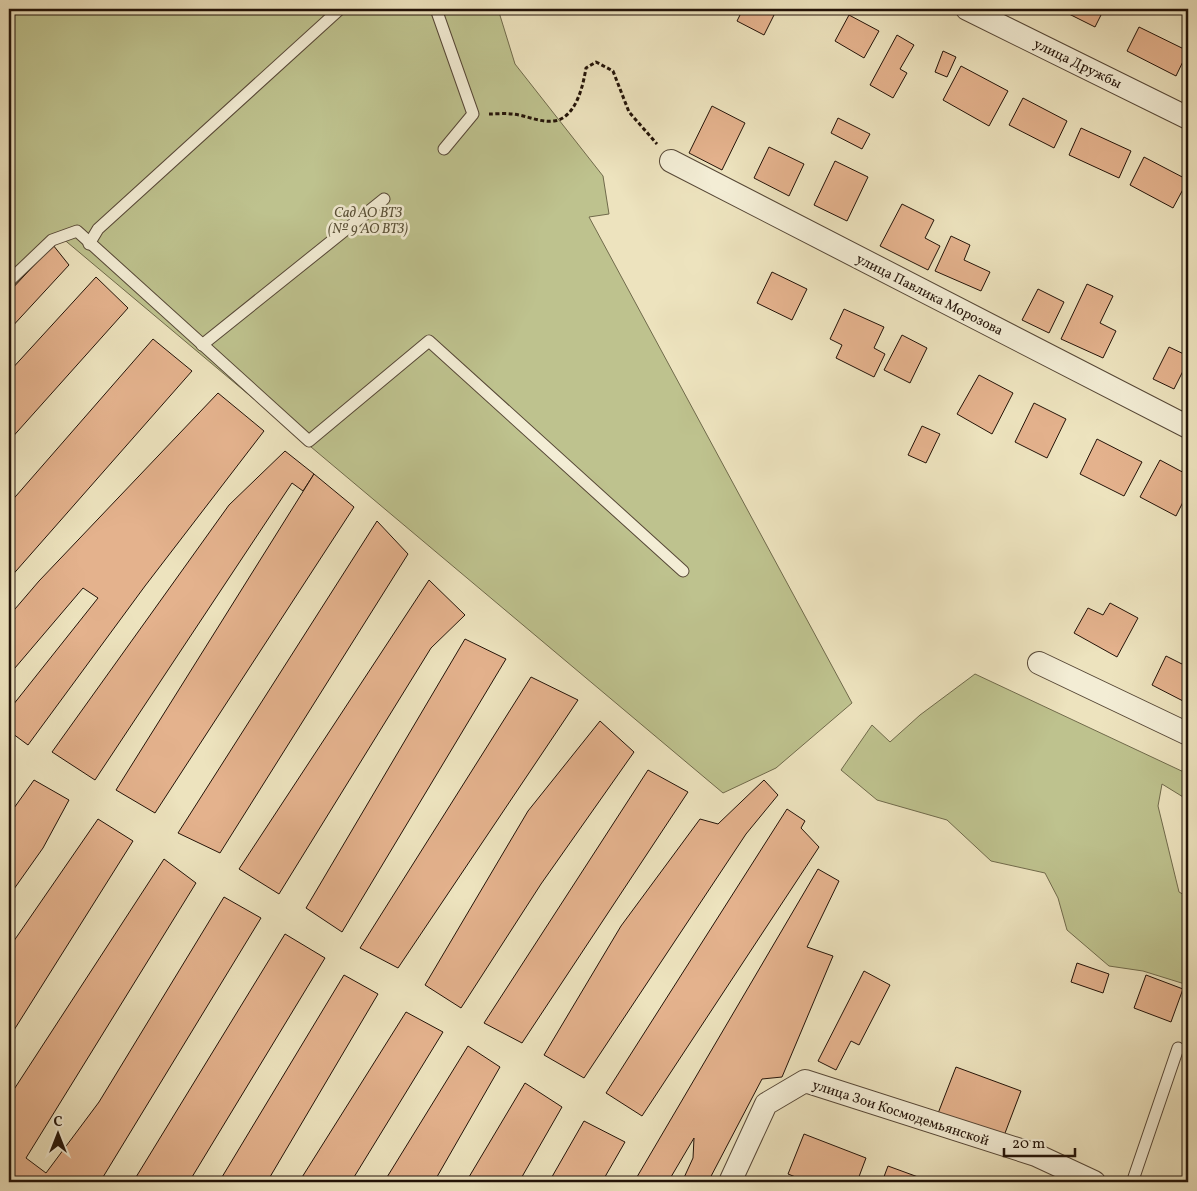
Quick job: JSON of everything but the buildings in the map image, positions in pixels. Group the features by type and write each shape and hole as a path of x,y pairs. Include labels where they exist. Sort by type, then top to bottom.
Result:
{"street":[{"name":"улица Дружбы","path":"967,9 1188,118"},
{"name":"улица Павлика Морозова","path":"671,161 1188,427"},
{"path":"1039,663 1188,734"},
{"name":"улица Зои Космодемьянской","path":"730,1182 766,1104 806,1081 1036,1156 1094,1182"}],"lane":[{"path":"89,244 98,229 340,9"},
{"path":"436,9 473,114 444,149"},
{"path":"202,345 384,200"},
{"path":"9,282 52,240 77,231 89,244 310,442 429,341 683,571"},
{"path":"1134,1182 1134,1177 1178,1048"}],"path":[{"path":"473,114 512,114 538,120 555,121 568,114 579,95 586,68 596,62 613,71 629,112 671,161"}],"green space":[{"name":"Сад АО ВТЗ (№ 9 АО ВТЗ)","path":"9,9 498,9 515,64 603,176 609,214 589,217 852,703 776,768 723,793 61,237 9,292"},
{"path":"975,674 1188,774 1188,800 1162,784 1158,806 1179,892 1188,897 1188,985 1143,971 1109,966 1067,930 1058,898 1045,873 991,861 947,820 877,800 841,770 872,725 890,742 920,715"}]}
